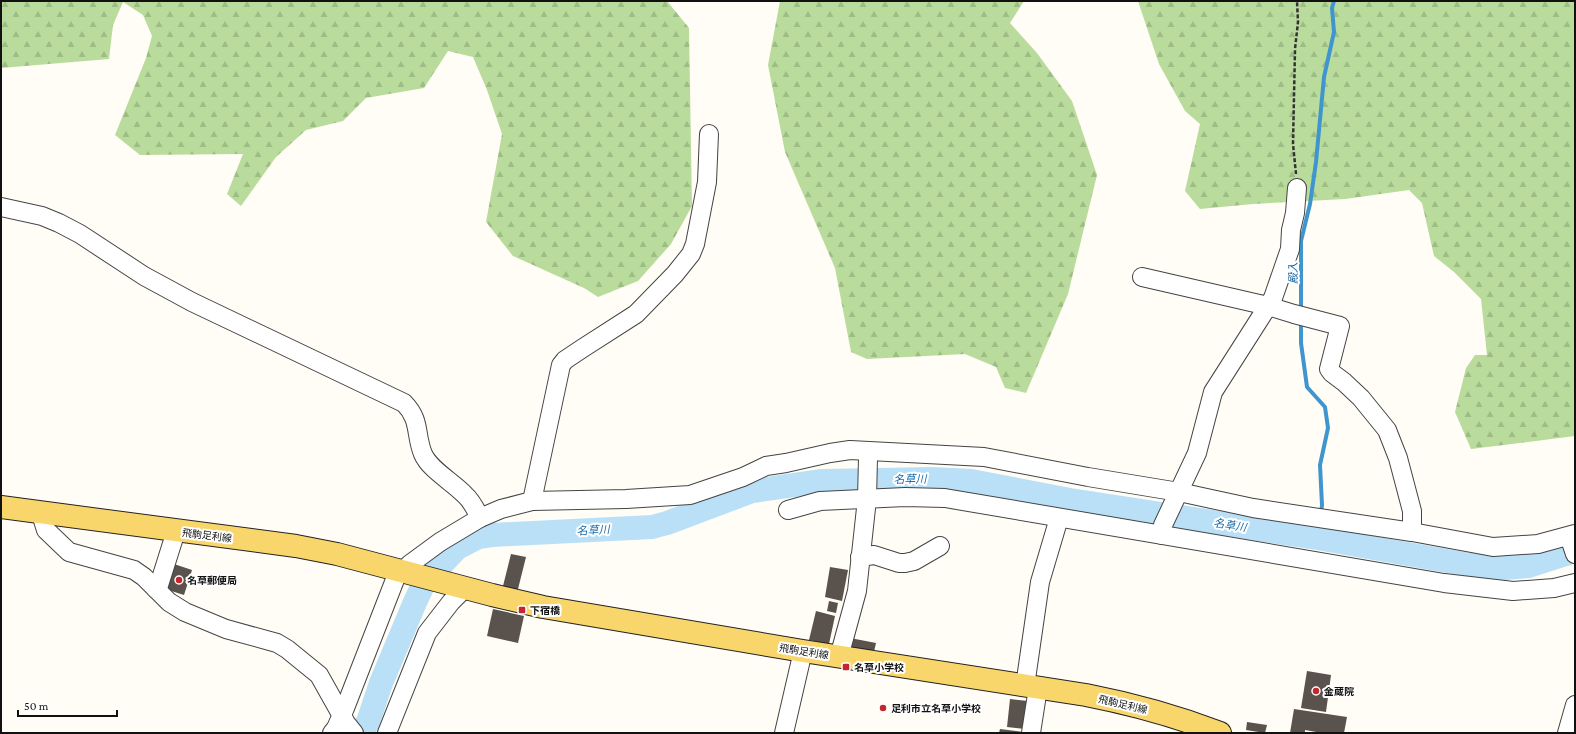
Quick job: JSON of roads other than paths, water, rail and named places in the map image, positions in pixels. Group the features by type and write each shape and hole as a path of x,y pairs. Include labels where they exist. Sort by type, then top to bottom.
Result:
{"main road":[{"name":"飛駒足利線","path":"1,508 296,546 338,554 406,572"},
{"path":"406,572 461,587"},
{"name":"飛駒足利線","path":"461,587 543,606 803,651 1086,695 1142,707 1210,731"}],"street":[{"path":"532,501 561,365 565,360 636,314 675,274 691,254 695,244 707,182 709,134"},
{"path":"1163,530 1197,453 1213,392 1273,298 1290,249 1297,188"},
{"path":"1,207 42,216 59,223 80,234 144,276 192,302 404,403 411,410 415,420 423,454 438,471 466,495 480,518"},
{"path":"1142,277 1268,306 1340,326 1329,369 1332,374 1344,382 1361,398 1387,430 1398,458 1412,511 1412,532"},
{"path":"343,726 396,577 406,572 440,542 480,518 501,509 532,501 626,499 690,495 743,477 766,466 830,453 850,450 867,454 984,457 1178,496 1412,532 1493,547 1572,541"},
{"path":"839,656 857,591 867,496 867,454"},
{"path":"788,510 820,501 867,496 945,498 1060,518 1163,530 1375,572 1444,583 1512,591 1554,588 1575,583"},
{"path":"41,514 46,530 69,552 134,570 144,577 169,602 185,612 226,629 277,643 287,649 319,675 343,726"},
{"path":"1031,733 1032,687 1040,582 1060,518"},
{"path":"156,589 159,586 176,531"},
{"path":"860,557 874,556 899,563 905,563 914,561 940,546"},
{"path":"387,733 428,633 461,587"},
{"path":"784,733 803,651"},
{"path":"1567,733 1575,705"}],"waterway":[{"name":"殿入","path":"1301,311 1301,241 1310,204 1316,162 1324,77 1334,32 1332,8 1334,1"},
{"name":"殿入","path":"1301,320 1301,343 1307,387 1325,407 1328,428 1320,465 1321,514"},
{"name":"名草川","path":"361,733 368,722 381,683 424,583 457,548 478,537 492,535 652,527 667,523 752,491 822,481 932,479 971,481 1070,500 1317,538 1470,565 1505,568 1528,566 1575,551"},
{"name":"殿入","path":"1317,538 1319,523"}],"place":[{"name":"名草郵便局","path":"179,580"},
{"name":"下宿橋","path":"522,610"},
{"name":"名草小学校","path":"846,667"},
{"name":"金蔵院","path":"1316,691"},
{"name":"足利市立名草小学校","path":"883,708"}]}
